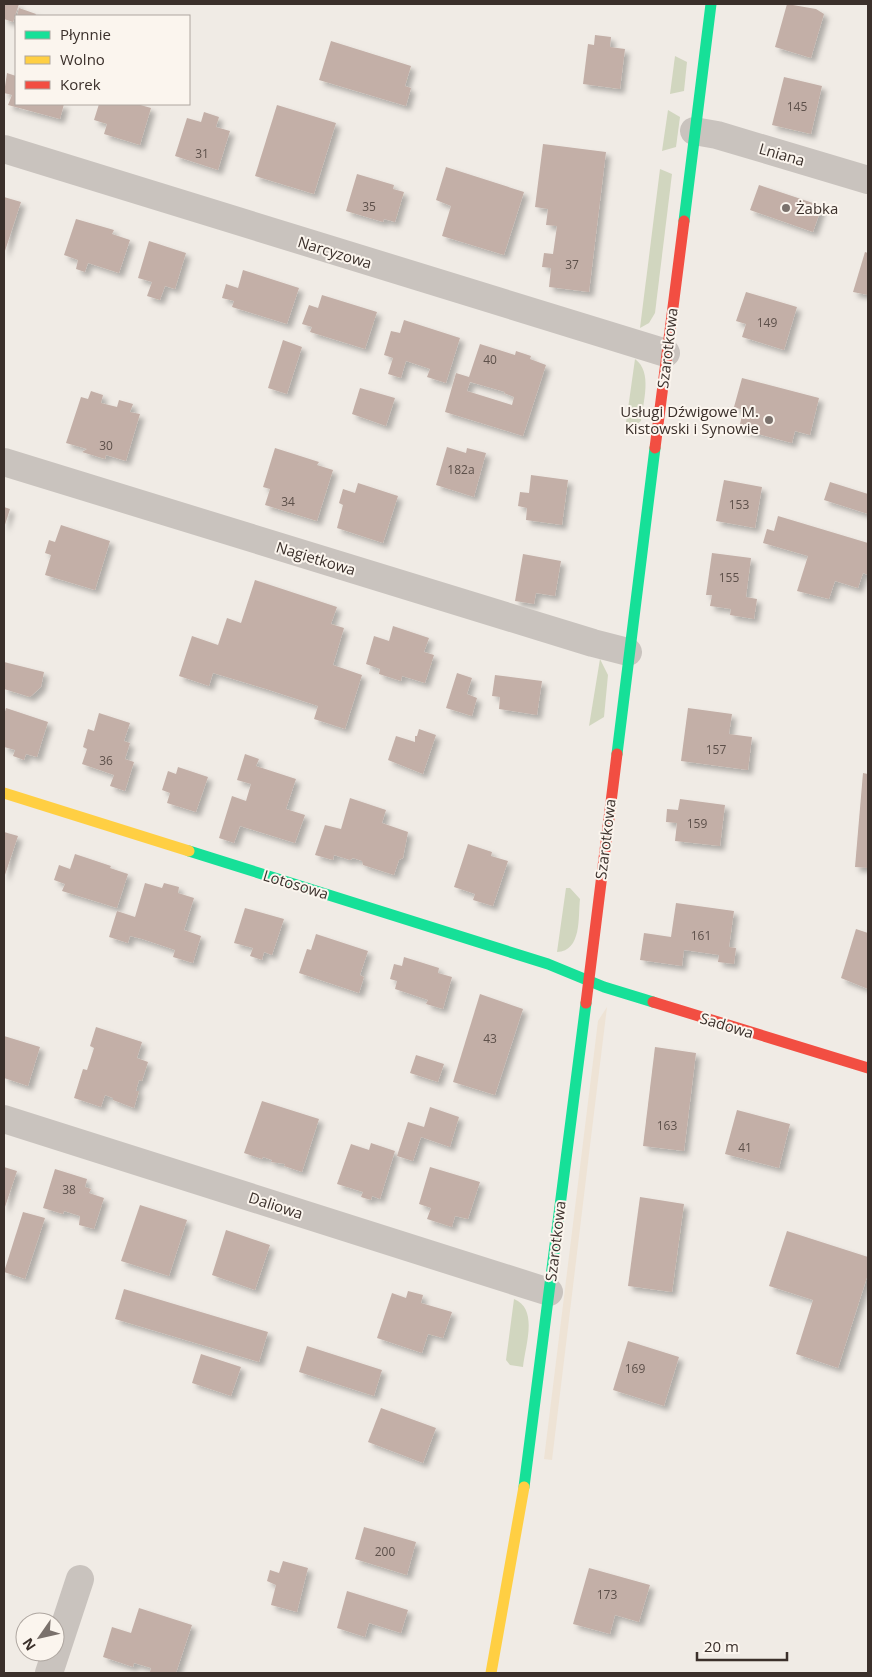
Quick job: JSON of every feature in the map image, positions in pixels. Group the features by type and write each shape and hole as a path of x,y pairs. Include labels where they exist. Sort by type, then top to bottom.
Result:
{"street":[{"name":"Szarotkowa","path":"491,1673 527,1469 628,652 711,4"},
{"name":"Lniana","path":"694,131 717,135 868,180"},
{"name":"Narcyzowa","path":"4,149 666,353"},
{"name":"Nagietkowa","path":"4,462 628,652"},
{"name":"Lotosowa","path":"4,792 539,961 587,979"},
{"name":"Sadowa","path":"587,979 604,987 868,1068"},
{"name":"Daliowa","path":"4,1119 549,1292"},
{"path":"49,1673 80,1579"}],"green space":[{"path":"675,56 687,62 684,91 670,94"},
{"path":"668,110 680,117 676,147 662,151"},
{"path":"660,169 672,174 655,313 649,323 640,328"},
{"path":"635,359 641,365 644,372 646,388 641,421 628,431 625,430"},
{"path":"600,659 608,675 604,717 589,726"},
{"path":"566,888 570,888 580,899 577,932 571,946 557,952"},
{"path":"514,1299 522,1304 528,1319 528,1339 523,1367 510,1365 506,1360"}],"shaded area":[{"path":"607,1007 552,1460 544,1459 598,1021"}],"building":[{"path":"4,4 19,4 13,22 4,19"},
{"path":"787,4 816,9 824,14 811,58 775,47"},
{"path":"19,8 36,14 36,15 17,15"},
{"path":"595,35 611,37 610,47 625,49 620,89 583,84 588,44 594,45"},
{"path":"331,41 411,66 405,86 411,88 406,106 319,80"},
{"path":"7,73 15,76 15,105 64,105 60,119 8,105 12,95 4,93"},
{"path":"784,77 822,86 811,134 772,125"},
{"path":"99,105 140,105 151,108 140,145 104,134 107,124 94,120"},
{"path":"277,105 336,123 314,194 255,176"},
{"path":"204,112 219,117 216,127 230,131 218,170 175,156 187,118 201,122"},
{"path":"543,144 606,152 589,292 549,287 551,268 542,267 544,253 553,254 557,226 546,225 548,209 535,207"},
{"path":"446,167 524,192 504,255 442,236 451,206 436,200"},
{"path":"357,174 394,185 393,189 404,192 395,222 384,219 383,222 346,211"},
{"name":"Żabka","path":"759,185 822,206 813,232 750,210"},
{"path":"4,197 21,202 4,254"},
{"path":"76,219 114,230 112,234 130,240 119,273 88,263 85,272 76,269 78,260 64,255"},
{"path":"149,241 186,253 175,289 165,286 160,300 147,296 152,282 138,278"},
{"path":"865,252 868,253 868,295 853,292"},
{"path":"243,270 299,288 287,324 232,307 234,301 222,298 226,284 238,288"},
{"path":"746,292 797,307 784,350 742,337 746,324 736,321"},
{"path":"322,295 377,312 365,349 310,332 312,327 302,324 309,305 318,308"},
{"path":"404,320 460,338 446,383 427,377 430,369 406,361 401,378 388,374 393,358 384,355 391,331 400,333"},
{"path":"283,340 302,347 287,394 268,388"},
{"path":"480,344 515,355 516,351 531,356 530,359 546,365 523,436 445,412 456,373 469,377","holes":["470,382 505,392 514,397 512,405 467,391"]},
{"name":"Usługi Dźwigowe M. Kistowski i Synowie","path":"742,378 819,398 810,435 795,431 792,443 739,429 743,410 734,407"},
{"path":"360,388 395,398 386,426 352,414"},
{"path":"91,391 103,395 101,403 117,407 119,400 133,404 130,412 140,414 126,461 106,455 105,459 82,452 87,449 66,443 81,397 88,399"},
{"path":"447,447 466,453 467,448 486,453 474,497 436,485"},
{"path":"275,448 319,462 317,465 333,470 317,521 265,505 270,489 263,487"},
{"path":"531,475 568,480 562,525 526,520 527,508 518,506 520,492 529,493"},
{"path":"724,480 762,487 755,528 716,521"},
{"path":"830,482 868,494 868,514 824,500"},
{"path":"358,483 398,496 383,543 337,528 343,505 339,503 343,489 355,493"},
{"path":"4,507 10,509 4,528"},
{"path":"778,516 868,543 868,575 863,573 858,588 835,581 829,599 797,591 808,556 763,543 767,529 774,531"},
{"path":"61,525 110,541 95,590 45,575 51,555 45,553 49,540 55,542"},
{"path":"712,553 751,558 746,597 757,599 754,619 730,615 731,609 710,606 712,595 706,595"},
{"path":"523,554 561,561 555,596 536,593 534,604 515,601"},
{"path":"255,580 337,607 331,624 344,628 333,665 362,675 345,729 314,719 318,706 266,689 213,673 209,686 179,676 192,636 218,645 227,618 241,623"},
{"path":"393,626 429,638 424,652 434,655 425,683 402,676 401,681 379,674 380,669 366,664 374,636 389,641"},
{"path":"4,662 44,672 41,687 30,697 4,689"},
{"path":"457,673 472,678 467,694 477,698 472,716 446,708"},
{"path":"495,675 542,681 537,715 499,709 500,697 492,696"},
{"path":"6,708 48,722 37,757 26,754 24,760 13,756 15,750 4,747 4,715"},
{"path":"688,708 732,714 729,734 752,737 748,770 681,761"},
{"path":"99,713 130,723 124,741 130,743 125,759 134,762 125,791 110,786 114,775 82,764 87,749 83,747 88,729 94,731"},
{"path":"419,729 436,735 423,774 388,760 396,736 415,742 415,736 417,736"},
{"path":"245,754 259,759 256,766 296,779 286,809 305,815 295,843 240,826 234,843 219,838 232,796 246,801 251,784 237,780"},
{"path":"178,767 208,777 196,812 167,803 170,793 162,790 168,771 176,774"},
{"path":"863,773 868,774 868,868 855,867"},
{"path":"350,798 386,810 382,823 408,832 403,858 399,860 394,875 363,865 362,861 353,858 350,860 334,855 333,860 315,855 325,825 341,829"},
{"path":"680,799 725,805 720,846 675,841 677,823 666,822 667,809 678,810"},
{"path":"4,832 18,836 4,878"},
{"path":"468,844 492,852 491,856 508,861 493,906 473,900 475,894 454,887"},
{"path":"75,854 128,874 117,908 62,891 65,884 54,880 59,865 70,869"},
{"path":"145,883 162,888 164,883 179,887 178,893 194,898 184,930 201,936 193,963 173,957 175,950 142,939 130,936 128,943 109,937 117,911 135,917"},
{"path":"676,903 734,911 729,947 736,948 734,964 718,962 719,955 684,950 682,966 640,960 644,933 671,937"},
{"path":"245,908 284,919 272,955 264,952 262,960 250,956 253,948 234,943"},
{"path":"856,929 868,933 868,989 841,978"},
{"path":"316,934 368,951 360,975 364,977 359,993 299,973 307,949 311,950"},
{"path":"404,957 439,968 438,973 452,977 443,1009 426,1004 428,1000 395,989 397,981 390,979 394,964 402,966"},
{"path":"480,994 523,1009 495,1095 453,1082"},
{"path":"96,1027 142,1042 137,1058 148,1062 142,1081 139,1080 136,1091 139,1091 134,1108 105,1095 101,1107 74,1098 83,1069 87,1070 94,1048 90,1046"},
{"path":"4,1036 40,1047 28,1086 4,1078"},
{"path":"655,1047 696,1053 684,1151 643,1146"},
{"path":"416,1055 444,1064 438,1082 410,1073"},
{"path":"262,1101 319,1119 302,1172 284,1166 285,1164 271,1162 272,1160 244,1153"},
{"path":"430,1107 459,1117 450,1147 421,1137 413,1161 397,1156 408,1122 424,1127"},
{"path":"737,1110 790,1124 779,1168 725,1154"},
{"path":"371,1143 395,1151 380,1199 372,1196 371,1200 361,1197 363,1192 337,1184 351,1144 369,1150"},
{"path":"4,1167 17,1171 4,1210"},
{"path":"430,1167 480,1182 468,1219 455,1216 452,1227 427,1219 431,1208 419,1204"},
{"path":"55,1169 87,1179 85,1187 91,1189 89,1193 104,1198 94,1229 79,1225 80,1216 64,1211 63,1214 43,1208"},
{"path":"640,1197 684,1204 672,1292 628,1286"},
{"path":"140,1205 187,1220 169,1276 121,1261"},
{"path":"23,1212 45,1218 25,1279 4,1272"},
{"path":"226,1230 270,1245 255,1290 212,1275"},
{"path":"787,1231 868,1257 868,1274 838,1368 796,1354 813,1300 769,1286"},
{"path":"124,1289 268,1332 259,1362 115,1319"},
{"path":"408,1291 423,1295 421,1303 452,1312 443,1338 428,1334 422,1353 377,1338 392,1293 406,1298"},
{"path":"628,1341 679,1357 664,1406 613,1390"},
{"path":"307,1346 382,1370 374,1396 299,1372"},
{"path":"201,1354 241,1367 231,1396 192,1383"},
{"path":"381,1408 436,1428 423,1463 368,1442"},
{"path":"364,1527 416,1542 407,1575 355,1559"},
{"path":"283,1561 308,1568 297,1612 271,1605 276,1585 267,1581 270,1570 279,1573"},
{"path":"589,1568 650,1585 639,1622 615,1615 610,1634 573,1624"},
{"path":"347,1591 408,1610 401,1633 369,1623 365,1637 337,1628"},
{"path":"139,1608 192,1625 176,1673 152,1673 150,1672 151,1668 134,1663 133,1667 103,1657 112,1627 131,1633"}],"traffic: fast":[{"path":"684,221 711,4"},
{"path":"617,754 655,448"},
{"path":"189,851 548,964 604,987 653,1002"},
{"path":"524,1487 586,1003"}],"traffic: slow":[{"path":"4,793 189,851"},
{"path":"491,1673 524,1487"}],"traffic: jam":[{"path":"655,448 684,221"},
{"path":"586,1003 617,754"},
{"path":"653,1002 868,1068"}],"place":[{"name":"Żabka","path":"786,208"},
{"name":"Usługi Dźwigowe M. Kistowski i Synowie","path":"769,420"}]}
